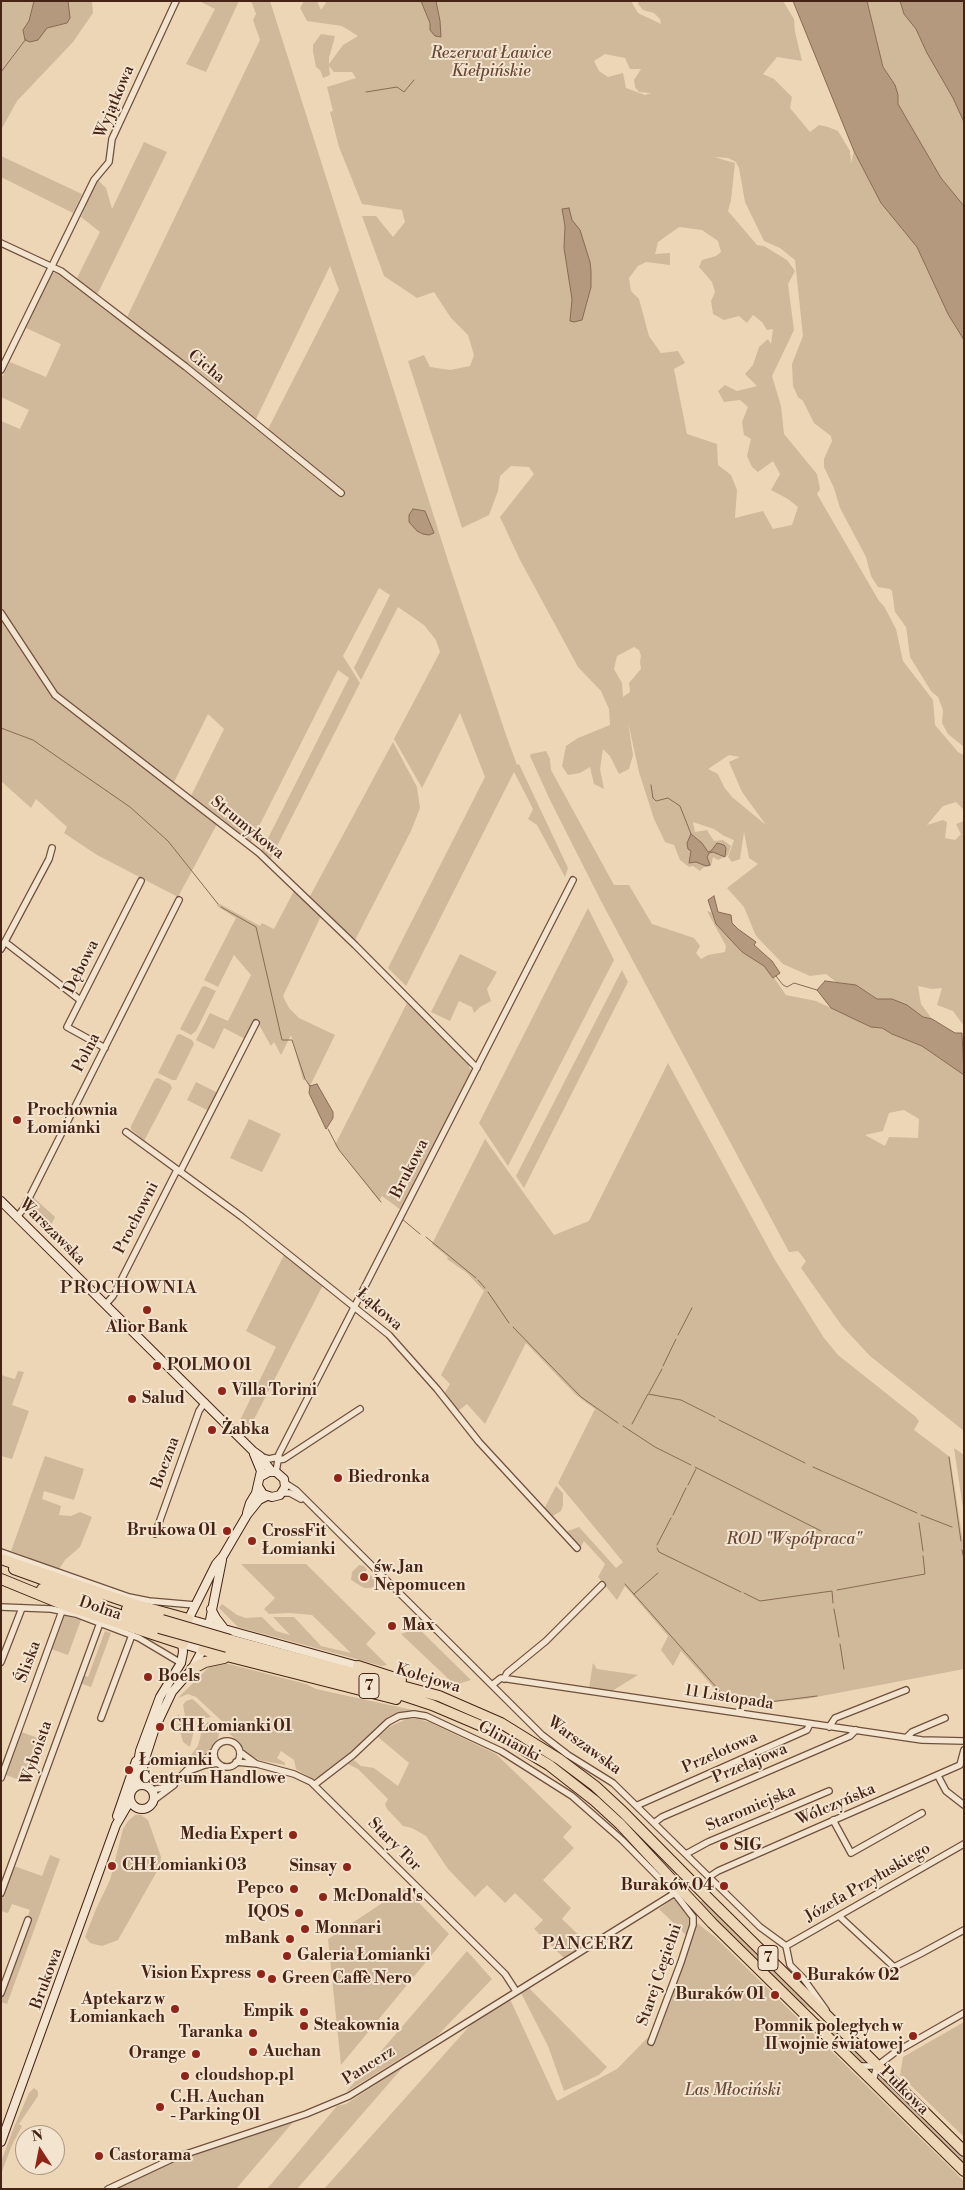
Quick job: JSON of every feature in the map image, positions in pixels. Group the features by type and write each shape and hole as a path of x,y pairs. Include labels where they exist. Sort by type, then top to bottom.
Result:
{"highway":[{"path":"1,1559 133,1604 188,1619"},
{"name":"Kolejowa","path":"1,1565 161,1624"},
{"name":"Kolejowa","path":"1,1574 54,1593 414,1699 458,1715 505,1738 555,1769 595,1800 645,1849 696,1906"},
{"path":"1,1579 67,1606 183,1644"},
{"path":"203,1650 228,1644"},
{"path":"192,1669 205,1662 228,1644"},
{"name":"Kolejowa","path":"228,1644 422,1690 453,1701 501,1724 559,1759 615,1804 705,1895"},
{"path":"358,1666 392,1677 422,1690"},
{"name":"Pułkowa","path":"705,1895 964,2151"},
{"name":"Pułkowa","path":"696,1906 964,2171"}],"street":[{"name":"Wyjątkowa","path":"1,370 94,180 109,162 112,139 176,1"},
{"name":"Cicha","path":"1,244 51,265 183,364 341,493"},
{"name":"Strumykowa","path":"1,613 55,695 259,853 355,945 477,1068"},
{"path":"1,949 49,859 52,848"},
{"name":"Brukowa","path":"274,1472 278,1459 573,880"},
{"name":"Dębowa","path":"105,1048 67,1027 140,881"},
{"name":"Polna","path":"17,1217 24,1208 179,900"},
{"path":"5,942 80,1000"},
{"name":"Prochowni","path":"106,1304 113,1296 256,1023"},
{"name":"Łąkowa","path":"126,1132 242,1217 389,1335 480,1442 577,1548"},
{"name":"Warszawska","path":"2,1205 17,1217 106,1304 274,1472"},
{"name":"Boczna","path":"155,1534 199,1411 205,1402"},
{"path":"256,1454 271,1459 284,1459 360,1409"},
{"name":"Warszawska","path":"256,1454 260,1468 260,1478"},
{"path":"116,1825 120,1807 160,1697 180,1663 183,1632 188,1619 216,1564 223,1556 247,1515 260,1478 274,1472 283,1476 285,1483 282,1493 275,1497 267,1496 260,1491 258,1486"},
{"name":"Warszawska","path":"285,1483 296,1490 548,1740 604,1776 638,1805 760,1927 786,1946"},
{"name":"Warszawska","path":"282,1493 290,1493 305,1501"},
{"path":"247,1515 262,1498 267,1496"},
{"path":"1,1552 130,1597 149,1601 195,1605"},
{"path":"154,1800 143,1771 146,1753 154,1728 172,1692 192,1669 203,1650 223,1556"},
{"path":"492,1685 500,1678 504,1679 507,1674 546,1641 602,1585"},
{"name":"Dolna","path":"1,1607 62,1611 132,1635 152,1644 180,1663"},
{"path":"1,1662 22,1608"},
{"path":"212,1609 228,1644"},
{"name":"Śliska","path":"1,1778 62,1611"},
{"path":"188,1619 209,1626 228,1644 358,1666"},
{"name":"Wyboista","path":"1,1893 100,1623"},
{"path":"101,1718 132,1635"},
{"path":"183,1644 203,1650"},
{"name":"11 Listopada","path":"504,1679 829,1727 940,1741 963,1741"},
{"path":"829,1727 835,1718 906,1690"},
{"name":"Glinianki","path":"314,1785 353,1755 393,1718 408,1714 426,1716 513,1758 572,1796 615,1833 675,1893"},
{"path":"907,1737 912,1732 945,1718"},
{"name":"Przelotowa","path":"638,1805 807,1730 810,1724"},
{"name":"Przełajowa","path":"654,1823 662,1817 850,1736 856,1730"},
{"path":"138,1757 130,1801 136,1808 148,1808 154,1800 172,1787 178,1779 184,1773 193,1764 206,1759 220,1743 228,1741 236,1745 240,1752 236,1762 227,1766 218,1763 205,1765 184,1773"},
{"name":"Wólczyńska","path":"709,1877 960,1765 964,1749 963,1741"},
{"path":"214,1751 218,1763"},
{"name":"Stary Tor","path":"240,1752 257,1764"},
{"name":"Stary Tor","path":"236,1762 257,1764 298,1776 314,1785 505,1974 516,1990"},
{"path":"143,1771 153,1782 160,1783 178,1779"},
{"path":"938,1776 946,1791 964,1805"},
{"path":"134,1787 162,1788 178,1779"},
{"name":"Staromiejska","path":"686,1854 708,1842 829,1790"},
{"name":"Brukowa","path":"1,2142 116,1825 130,1801"},
{"name":"Brukowa","path":"116,1825 136,1808"},
{"path":"834,1820 851,1854 922,1813"},
{"name":"Józefa Przyłuskiego","path":"786,1946 964,1844"},
{"name":"Pancerz","path":"108,2189 174,2158 306,2114 349,2096 516,1990 660,1904 675,1893"},
{"name":"Starej Cegielni","path":"651,2042 675,1981 693,1925 691,1913 675,1893"},
{"path":"839,1916 894,1967 964,1930"},
{"path":"1,1993 28,1920"},
{"path":"786,1946 789,1964 825,2007 832,2021"},
{"path":"858,2066 877,2066 894,2053 964,2013"},
{"path":"873,2081 877,2066"}],"green space":[{"path":"1,1 92,1 93,13 73,42 17,101 1,130"},
{"path":"199,1 239,1 206,72 186,64 215,9"},
{"path":"250,1 270,1 450,567 506,735 517,765 519,764 568,868 565,877 537,825 528,819 533,809 514,772 406,986 388,968 485,777 460,713 422,788 394,739 440,652 436,640 424,625 398,607 361,680 354,668 390,595 379,588 343,656 360,683 270,860 261,852 349,678 338,670 250,844 190,798 224,729 208,714 173,784 56,694 1,610 1,421 20,429 29,410 1,397 1,379 10,362 46,377 61,344 26,328 52,273 57,273 110,314 111,312 124,321 327,487 323,475 267,431 339,290 330,266 255,421 187,363 171,354 127,317 260,40 253,20 256,14"},
{"name":"Rezerwat Ławice Kiełpińskie","path":"304,1 317,1 321,10 327,1 631,1 638,13 661,24 660,19 654,13 643,10 638,4 639,1 783,1 794,19 802,61 777,57 763,74 774,79 792,97 790,108 810,132 819,125 838,131 850,151 851,163 854,151 881,203 917,247 948,314 964,340 964,747 948,734 942,723 943,710 938,697 931,691 910,657 906,627 895,612 892,591 878,587 871,576 866,557 840,508 834,488 824,467 824,459 832,441 831,436 814,423 793,386 792,364 803,336 795,260 780,248 764,241 745,202 739,168 736,162 728,158 714,157 735,163 728,211 757,245 764,246 787,260 795,271 788,284 794,330 772,376 781,406 784,434 817,474 820,489 817,494 896,629 903,661 933,700 935,725 958,752 964,755 964,810 956,802 943,806 927,825 943,820 947,822 945,838 955,840 961,834 956,824 964,821 964,1026 953,1011 937,1005 942,988 932,989 918,986 921,1004 932,1019 923,1017 907,1005 892,999 877,999 856,985 836,982 826,974 810,976 783,964 756,936 744,907 727,888 758,864 749,858 744,832 740,859 732,862 728,857 734,840 714,829 693,822 695,832 707,830 714,841 723,840 731,846 728,855 718,860 713,857 711,866 704,867 700,871 693,866 689,867 680,860 674,845 665,842 654,819 639,772 628,722 633,755 629,769 619,774 610,756 603,749 600,769 604,789 594,784 590,767 580,773 568,775 562,766 566,746 578,738 610,725 609,709 601,691 578,667 520,560 500,517 534,474 529,467 511,466 500,476 498,491 489,515 462,528 408,361 424,355 430,367 450,370 470,366 474,355 468,335 451,318 434,292 417,298 384,276 362,216 376,216 393,237 405,222 402,210 362,204 339,147 330,112 333,111 327,87 356,78 352,72 334,72 329,66 330,75 323,78 320,70 316,67 313,52 313,45 321,34 335,36 329,64 343,45 358,36 342,26 307,21 300,8","holes":["605,54 625,58 630,69 641,69 634,80 635,87 639,92 651,93 645,95 626,88 623,73 608,77 599,71 594,61","679,227 702,230 718,241 721,252 716,256 702,260 699,267 712,282 715,292 711,301 713,314 724,320 739,316 747,323 753,315 762,322 767,330 773,329 771,344 768,339 759,347 753,365 745,374 757,386 737,391 725,385 718,391 724,402 740,400 748,407 742,422 744,435 751,439 747,456 752,467 758,472 773,461 780,474 771,490 798,507 792,525 773,529 763,511 735,518 737,490 731,475 718,465 717,444 687,434 674,369 685,363 678,351 661,353 649,336 639,299 631,291 629,278 638,266 646,262 670,265 670,253 655,254 658,242","634,647 639,650 641,656 641,669 629,683 630,692 623,697 622,683 614,669 617,656","729,755 740,757 729,762 742,792 766,825 732,797 724,787 718,774 708,769"]},
{"path":"867,1 903,1 944,69 964,120 964,206 941,178 898,104 895,85 883,67"},
{"path":"144,142 167,152 97,295 77,278 100,232 81,217 97,179 106,188 112,209"},
{"path":"1,156 82,194 73,213 1,177"},
{"path":"1,616 53,696 217,824 178,897 97,855 64,833 67,827 36,799 31,808 1,781"},
{"path":"393,742 417,787 420,808 411,831 354,942 309,898"},
{"path":"546,751 550,759 551,770 614,885 629,885 652,924 694,938 700,946 696,953 701,959 708,955 725,952 726,946 707,911 713,913 741,952 763,962 786,995 816,1001 871,1027 882,1028 922,1046 964,1075 964,1431 870,1356 842,1326 801,1268 806,1261 798,1251 789,1252 601,901 550,800 530,756 531,754","holes":["904,1110 919,1119 918,1138 889,1137 885,1146 865,1135 883,1131 889,1113"]},
{"path":"295,889 321,916 283,996 289,1008 299,1018 335,1035 309,1088 306,1079 303,1080 291,1035 281,1055 274,1042 271,1046 258,1023 254,1021 245,1039 224,1028 214,1049 196,1040 210,1013 228,1021 251,975 234,955 218,987 204,980 236,918 217,906 218,903 260,926 262,923 274,929"},
{"path":"588,908 614,960 508,1166 479,1123"},
{"path":"460,954 497,972 487,989 491,1001 474,1013 472,1007 459,1001 450,1021 431,1012"},
{"path":"622,970 628,982 524,1188 516,1176"},
{"path":"205,986 216,991 196,1031 191,1035 180,1029 202,987"},
{"path":"407,1003 469,1061 469,1068 472,1070 401,1210 382,1196 379,1201 335,1145"},
{"path":"180,1034 192,1040 194,1044 176,1080 172,1080 158,1073 177,1035"},
{"name":"ROD \"Współpraca\"","path":"668,1063 775,1260 824,1338 838,1355 916,1417 919,1421 914,1430 950,1457 964,1549 964,1669 806,1699 763,1703 724,1699 681,1651 673,1666 661,1650 668,1636 625,1586 617,1600 598,1577 605,1564 584,1541 580,1548 565,1532 579,1527 616,1568 623,1562 558,1483 595,1409 576,1395 526,1343 485,1424 467,1404 458,1411 444,1394 450,1384 441,1375 484,1291 467,1273 447,1259 448,1257 432,1244 485,1139 554,1235 589,1221"},
{"path":"158,1078 170,1084 172,1088 144,1141 131,1129 131,1126 155,1079"},
{"path":"196,1082 218,1093 209,1111 187,1100"},
{"path":"249,1119 281,1134 262,1172 230,1158"},
{"path":"33,1197 55,1217 48,1231 27,1210"},
{"path":"284,1255 323,1285 249,1429 240,1420 276,1347 246,1331"},
{"path":"18,1371 24,1372 12,1405 29,1411 12,1459 1,1456 1,1375 15,1379"},
{"path":"954,1448 964,1455 964,1515"},
{"path":"45,1456 84,1469 74,1500 44,1491 42,1499 61,1506 59,1515 71,1516 80,1512 92,1517 80,1547 65,1560 59,1569 11,1551"},
{"path":"556,1486 563,1493 563,1505 561,1511 551,1517 544,1509"},
{"path":"241,1564 306,1564 376,1633 366,1644 387,1665 382,1666 238,1627 219,1608 222,1604 237,1615 246,1618 262,1617 276,1631 290,1635 273,1617 294,1617 321,1646 351,1653 312,1615 269,1614 264,1609 275,1598"},
{"path":"359,1565 364,1566 367,1570 363,1578 365,1579 369,1575 374,1577 376,1585 371,1588 364,1588 351,1580 352,1572"},
{"path":"63,1615 81,1620 68,1655 51,1649"},
{"path":"418,1628 471,1680 455,1685 401,1634"},
{"path":"105,1631 111,1633 91,1687 80,1683 82,1675 88,1677"},
{"path":"221,1662 306,1684 316,1689 417,1711 401,1713 323,1776 313,1779 296,1769 294,1760 281,1751 277,1758 285,1763 285,1765 259,1760 246,1753 228,1732 224,1723 196,1697 188,1694 178,1698 211,1665"},
{"path":"593,1663 597,1669 638,1675 612,1691 589,1688"},
{"path":"192,1699 211,1717 195,1720 185,1716 183,1705 186,1701"},
{"path":"178,1714 179,1719 195,1726 190,1747 183,1742 177,1718"},
{"path":"407,1719 419,1719 431,1723 496,1754 572,1827 563,1837 574,1848 543,1880 571,1908 562,1919 588,1944 566,1958 563,1957 534,1929 543,1920 515,1893 505,1903 487,1885 475,1897 448,1869 426,1836 412,1828 403,1826 387,1809 385,1804 388,1799 358,1769 348,1764 354,1760 361,1766 374,1768 398,1786 409,1763 378,1737 391,1726"},
{"path":"208,1722 214,1722 217,1726 218,1738 208,1753 190,1761 188,1759 198,1746 203,1726"},
{"path":"21,1732 38,1738 22,1781 6,1775"},
{"path":"135,1815 141,1815 148,1820 161,1857 160,1866 118,1940 102,1946 90,1943 85,1937 110,1880 123,1829"},
{"path":"50,1855 60,1859 7,2004 1,2002 1,1998 30,1919 27,1918 30,1910 12,1904 8,1913 1,1911 1,1901 14,1866 42,1876"},
{"path":"405,1888 449,1934 341,2065 328,1939"},
{"path":"673,1899 687,1912 691,1921 686,1935 659,1909"},
{"path":"701,1901 706,1901 767,1962 762,1968 700,1905"},
{"name":"Las Młociński","path":"697,1923 715,1937 964,2181 964,2189 324,2189 474,2021 509,1997 557,2101 617,2069 663,2022"},
{"path":"467,1951 492,1979 437,2036 346,2092"},
{"path":"770,1965 822,2016 795,2000 764,1971"},
{"path":"528,1987 607,2067 599,2075 564,2091 548,2046 520,1991"},
{"path":"808,2013 835,2028 868,2063 862,2062"},
{"path":"964,2022 964,2137 900,2075 903,2057"},
{"path":"404,2066 297,2189 267,2189 337,2106 346,2104"},
{"path":"876,2071 964,2155 964,2166 877,2079"},
{"path":"34,2088 38,2091 38,2096 19,2124 20,2125 15,2125 15,2139 1,2174 1,2162 14,2127 29,2093"},
{"path":"294,2121 236,2189 113,2189 170,2161"}],"shaded area":[{"path":"34,1 68,1 70,18 67,23 47,28 38,40 30,42 25,40 23,30 29,21"},
{"path":"421,1 436,1 441,37 435,36 430,30 430,23"},
{"path":"793,1 867,1 883,67 895,85 898,104 941,178 964,206 964,340 948,314 917,247 881,203 854,151"},
{"path":"900,1 964,1 964,122 916,29 904,14"},
{"path":"569,208 572,220 580,230 591,271 591,287 582,320 574,322 570,321 572,299 564,248 565,226 562,209"},
{"path":"413,509 425,511 434,533 429,535 423,534 417,531 409,522 409,515"},
{"path":"691,834 702,843 708,852 717,843 724,845 726,848 725,857 713,852 709,853 707,857 710,865 706,866 696,862 689,863 691,851 688,849 687,843"},
{"path":"714,896 718,912 731,915 732,923 756,942 754,945 772,961 780,973 773,978 764,966 742,952 716,924 708,900"},
{"path":"825,981 856,985 877,999 892,999 907,1005 923,1017 932,1019 955,1033 962,1033 964,1075 922,1046 882,1028 871,1027 831,1008 817,990"},
{"path":"317,1084 333,1112 333,1118 326,1129 309,1093 310,1086"}],"waterway":[{"path":"1,72 26,39"},
{"path":"366,92 397,87 404,92 414,80"},
{"path":"1,728 33,740 130,807 168,841 218,904"},
{"path":"651,785 653,798 656,801 668,798 680,806 691,834"},
{"path":"221,907 256,927 282,1040 292,1040 305,1079 310,1086"},
{"path":"776,976 787,987 794,983 817,990"},
{"path":"328,1129 339,1150 381,1202"},
{"path":"402,1219 420,1234"},
{"path":"426,1237 476,1278"},
{"path":"478,1280 485,1288"},
{"path":"488,1292 509,1323"},
{"path":"678,1335 692,1308"},
{"path":"513,1327 581,1397 618,1423"},
{"path":"663,1366 676,1339"},
{"path":"649,1393 662,1369"},
{"path":"632,1424 648,1394 681,1400 715,1417"},
{"path":"719,1420 805,1463"},
{"path":"623,1426 629,1430"},
{"path":"629,1430 655,1447 691,1465"},
{"path":"949,1457 961,1541"},
{"path":"695,1467 821,1531"},
{"path":"813,1467 917,1513"},
{"path":"688,1485 696,1469"},
{"path":"673,1515 686,1488"},
{"path":"921,1515 952,1527"},
{"path":"657,1545 671,1518"},
{"path":"919,1523 923,1551"},
{"path":"827,1534 836,1538"},
{"path":"657,1548 659,1552 741,1592"},
{"path":"962,1550 964,1559"},
{"path":"837,1590 925,1574 923,1556"},
{"path":"634,1594 658,1573"},
{"path":"625,1584 725,1697 769,1702 817,1696"},
{"path":"744,1593 760,1601 832,1591 833,1603"},
{"path":"834,1609 839,1637"},
{"path":"840,1644 844,1669"}],"place":[{"name":"Prochownia Łomianki","path":"17,1120"},
{"name":"Alior Bank","path":"147,1310"},
{"name":"POLMO 01","path":"157,1366"},
{"name":"Villa Torini","path":"222,1391"},
{"name":"Salud","path":"132,1399"},
{"name":"Żabka","path":"212,1430"},
{"name":"Biedronka","path":"338,1478"},
{"name":"Brukowa 01","path":"227,1531"},
{"name":"CrossFit Łomianki","path":"252,1541"},
{"name":"św. Jan Nepomucen","path":"364,1577"},
{"name":"Max","path":"392,1626"},
{"name":"Boels","path":"148,1677"},
{"name":"CH Łomianki 01","path":"160,1727"},
{"name":"Łomianki Centrum Handlowe","path":"129,1770"},
{"name":"Media Expert","path":"293,1835"},
{"name":"SIG","path":"724,1846"},
{"name":"CH Łomianki 03","path":"112,1866"},
{"name":"Sinsay","path":"347,1867"},
{"name":"Buraków 04","path":"724,1886"},
{"name":"Pepco","path":"294,1889"},
{"name":"McDonald's","path":"323,1897"},
{"name":"IQOS","path":"299,1913"},
{"name":"Monnari","path":"305,1929"},
{"name":"mBank","path":"290,1939"},
{"name":"Galeria Łomianki","path":"287,1956"},
{"name":"Vision Express","path":"261,1974"},
{"name":"Buraków 02","path":"797,1976"},
{"name":"Green Caffè Nero","path":"272,1979"},
{"name":"Buraków 01","path":"775,1995"},
{"name":"Aptekarz w Łomiankach","path":"175,2009"},
{"name":"Empik","path":"304,2012"},
{"name":"Steakownia","path":"304,2026"},
{"name":"Taranka","path":"253,2033"},
{"name":"Pomnik poległych w II wojnie światowej","path":"913,2036"},
{"name":"Auchan","path":"253,2052"},
{"name":"Orange","path":"196,2054"},
{"name":"cloudshop.pl","path":"185,2076"},
{"name":"C.H. Auchan - Parking 01","path":"160,2107"},
{"name":"Castorama","path":"99,2156"}],"district":[{"name":"PROCHOWNIA","path":"129,1289"},
{"name":"PANCERZ","path":"588,1945"}]}
